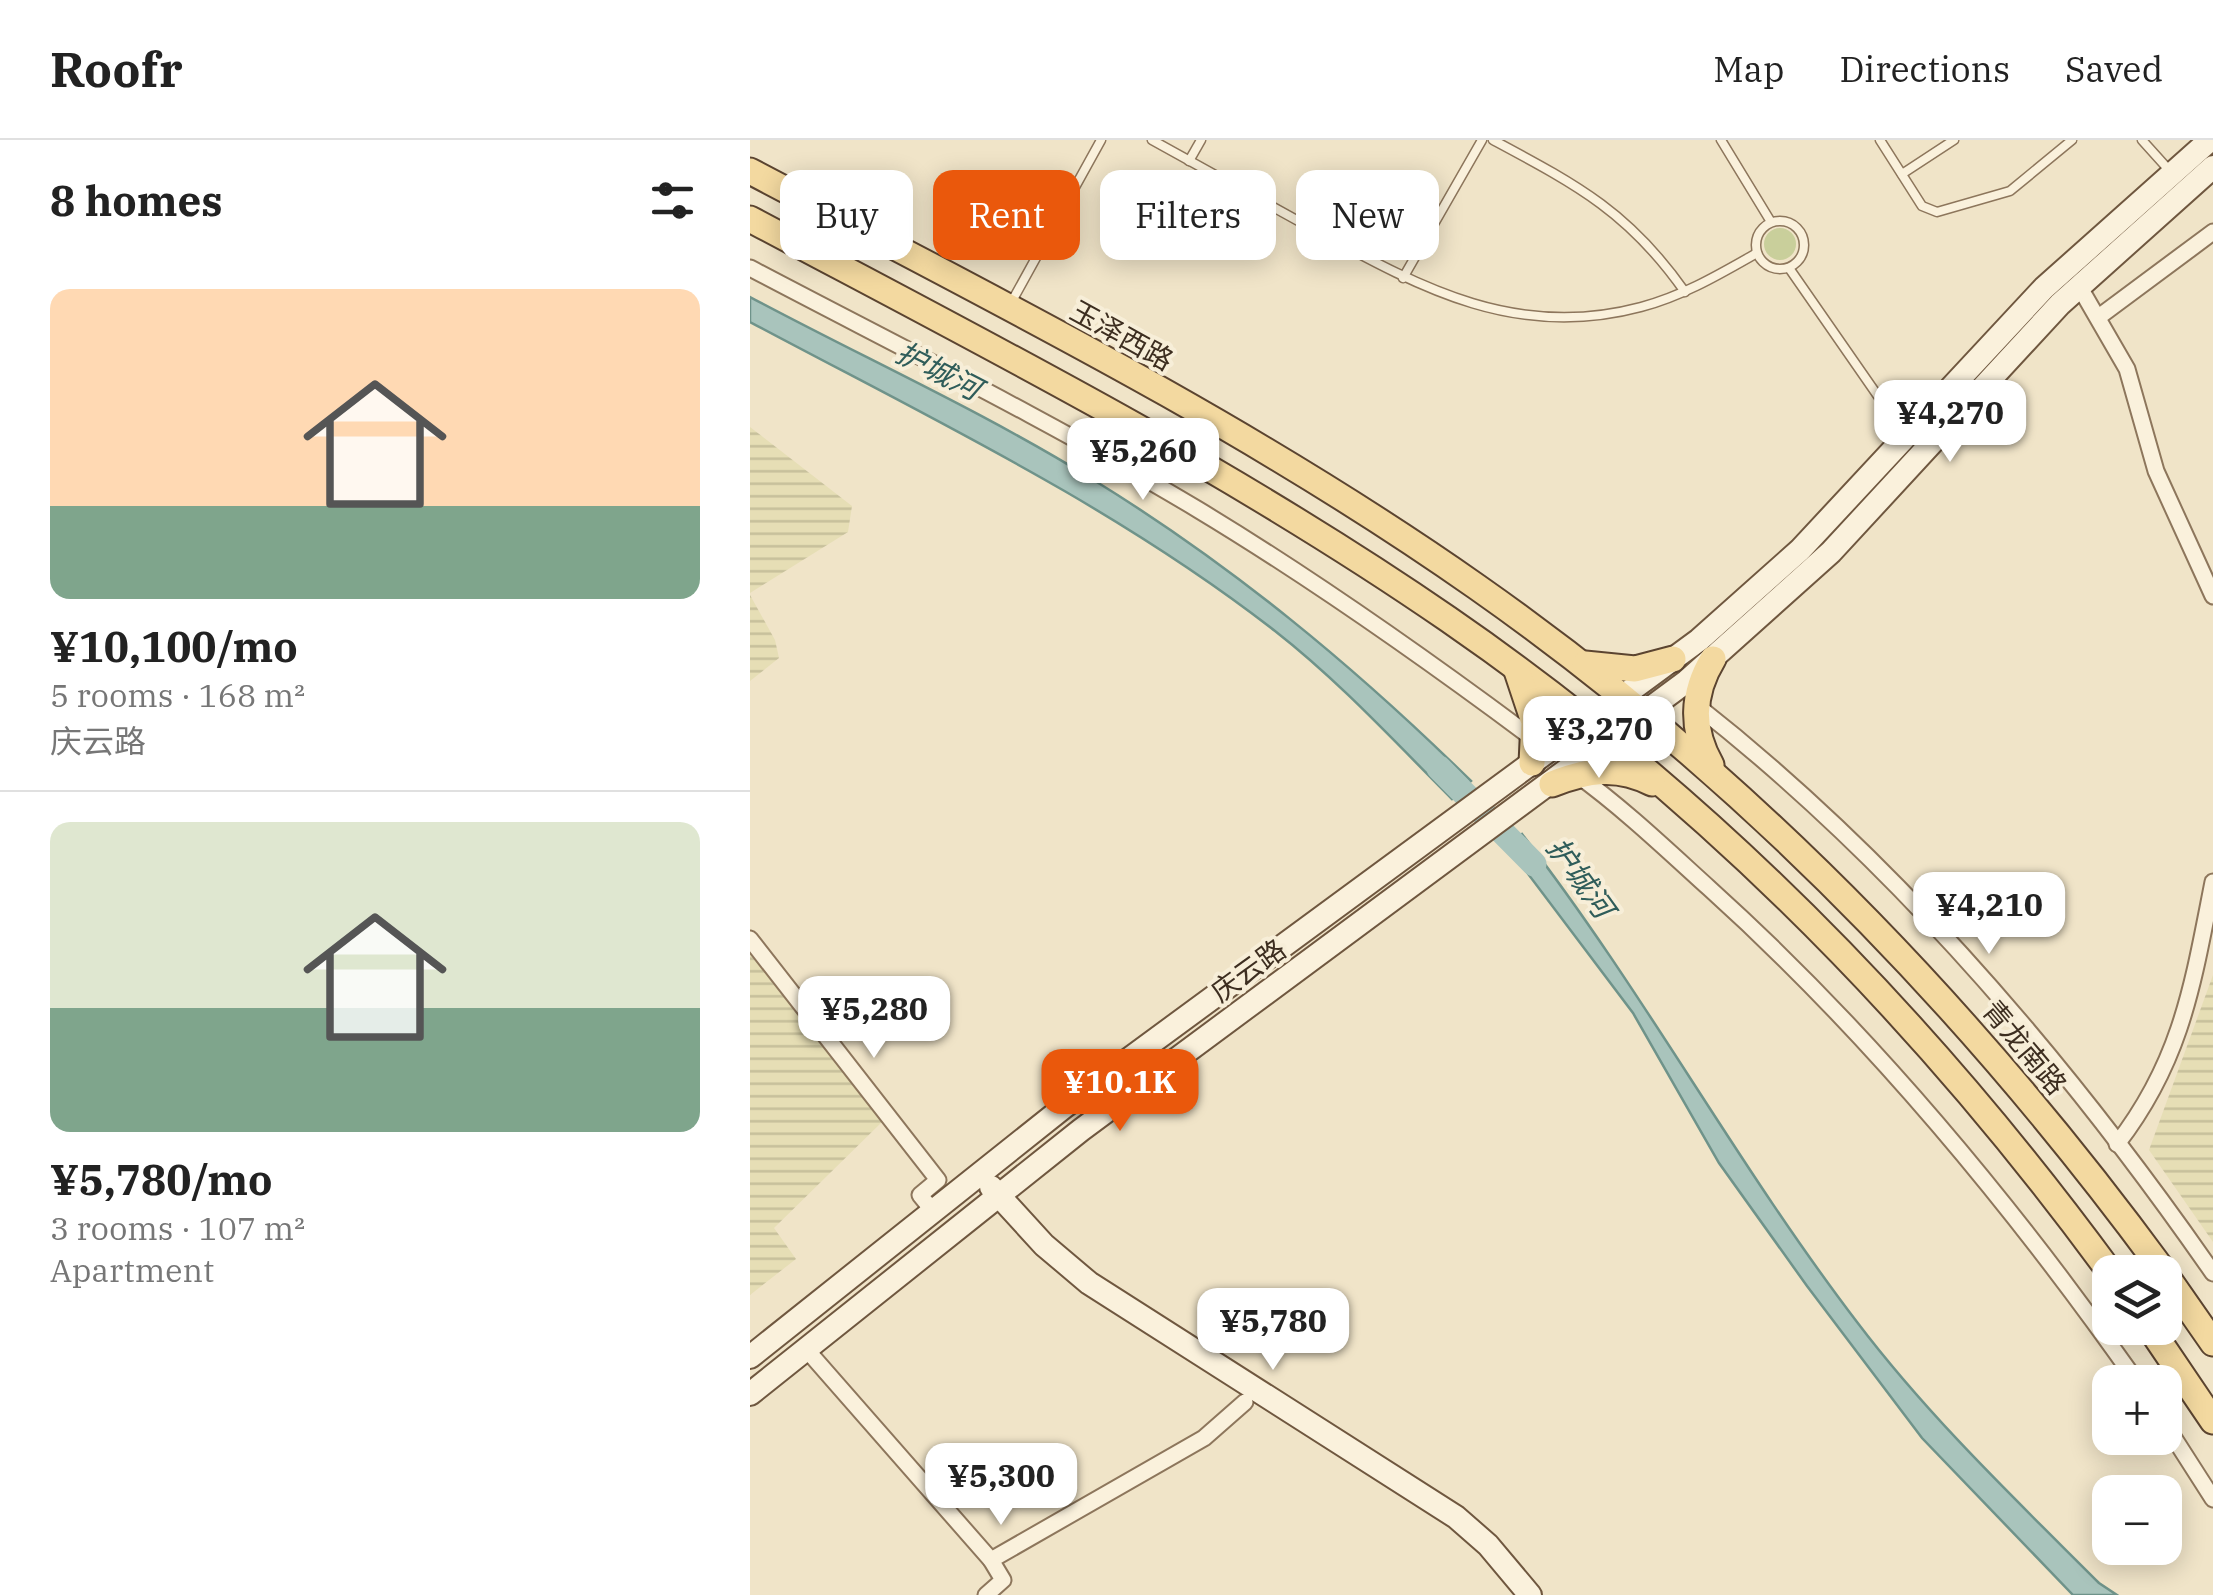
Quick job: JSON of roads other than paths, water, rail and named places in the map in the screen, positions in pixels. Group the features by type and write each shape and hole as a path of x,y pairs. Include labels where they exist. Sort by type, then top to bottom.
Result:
{"main road":[{"name":"玉泽西路","path":"750,170 1009,306 1346,500 1476,586 1646,714"},
{"path":"750,219 1172,446 1397,584 1587,722 1762,874 1884,997 2015,1150 2097,1255"},
{"path":"1582,664 1622,670 1673,659"},
{"path":"1713,659 1696,705 1700,743 1712,767 1731,787"},
{"path":"1514,667 1532,708 1533,752"},
{"name":"青龙南路","path":"1646,714 1731,787 1848,898 1955,1012 2059,1136 2150,1255"},
{"path":"1564,779 1622,772 1673,794"},
{"name":"青龙南路","path":"2182,1299 2213,1343"},
{"path":"2162,1345 2213,1421"}],"street":[{"name":"庆云路","path":"750,1357 975,1178 1503,785 1533,752 1587,722 1673,659 1775,574 1907,439 2044,288 2210,140"},
{"name":"庆云路","path":"750,1394 993,1200 1521,806 1564,779 1713,659 1831,552 2079,286 2213,167"},
{"path":"2100,316 2213,232"},
{"path":"750,268 1054,428 1199,510 1413,648 1533,752"},
{"path":"2079,286 2127,368 2156,471 2213,596"},
{"path":"1696,705 1819,814 1985,985 2117,1144 2213,1273"},
{"path":"1564,779 1620,808 1787,957 1840,1012 1993,1189 2124,1365"},
{"path":"2117,1144 2154,1088 2187,1014 2213,882"},
{"path":"750,939 938,1180 920,1195 932,1211"},
{"path":"975,1178 1080,1294 1448,1528 1478,1554 1513,1595"},
{"path":"993,1200 1110,1299 1456,1517 1496,1552 1530,1595"},
{"path":"806,1349 991,1560 1003,1580 986,1595"},
{"path":"991,1560 1204,1438 1245,1402"},
{"path":"2182,1451 2213,1499"}],"lane":[{"path":"1009,306 1101,140"},
{"path":"1152,140 1403,278 1463,302 1541,316 1616,313 1685,292 1757,253"},
{"path":"1189,160 1201,140"},
{"path":"1403,278 1482,140"},
{"path":"1493,140 1606,205 1650,246 1685,292"},
{"path":"1721,140 1771,222"},
{"path":"1880,140 1922,206 1948,211 2010,190 2072,140"},
{"path":"1902,174 1954,140"},
{"path":"2142,140 2170,172"},
{"path":"1771,222 1792,223 1804,238 1800,259 1789,268 1769,266 1757,253 1757,237 1771,222"},
{"path":"1789,268 1907,439"}],"water":[{"path":"750,297 1008,430 1144,512 1290,619 1382,697 1471,781 1452,799 1322,670 1213,585 1019,465 750,322"},
{"path":"1522,834 1609,954 1771,1201 1857,1322 1974,1457 2099,1583 2117,1595 2073,1595 1922,1438 1719,1163 1633,1013 1507,846"}],"waterway":[{"name":"护城河","path":"1439,768 1534,864"}]}
